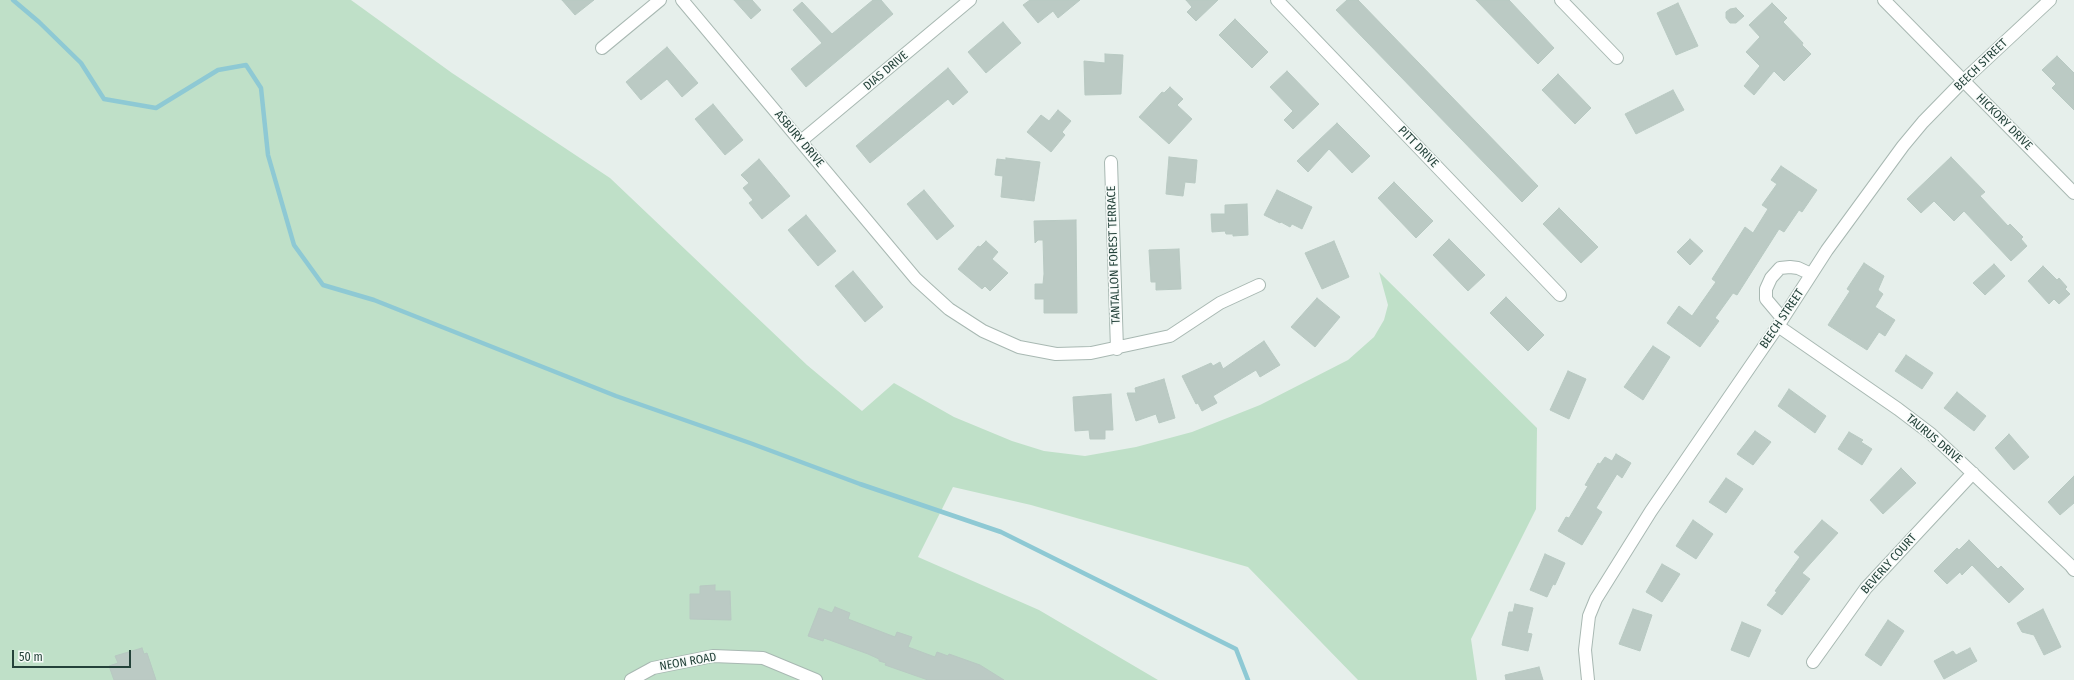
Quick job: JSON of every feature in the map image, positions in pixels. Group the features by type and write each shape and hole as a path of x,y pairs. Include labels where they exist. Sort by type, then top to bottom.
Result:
{"street":[{"path":"602,48 660,0"},
{"name":"ASBURY DRIVE","path":"682,0 916,279 949,309 983,331 1019,347 1056,354 1091,353 1117,349 1170,336 1220,303 1259,285"},
{"name":"DIAS DRIVE","path":"801,141 970,0"},
{"name":"PITT DRIVE","path":"1277,0 1560,295"},
{"path":"1561,0 1617,58"},
{"name":"HICKORY DRIVE","path":"1884,0 2074,193"},
{"name":"BEECH STREET","path":"1588,680 1585,650 1589,616 1596,599 1651,511 1811,274 1903,146 1963,81 2050,0"},
{"name":"TANTALLON FOREST TERRACE","path":"1111,162 1117,349"},
{"name":"TAURUS DRIVE","path":"1811,274 1798,268 1790,267 1780,268 1771,278 1766,289 1766,299 1780,322 1930,434 2073,566"},
{"name":"BEVERLY COURT","path":"1812,662 1866,588 1973,473"},
{"name":"NEON ROAD","path":"631,680 653,668 713,656 763,658 813,679"}],"green space":[{"path":"0,0 351,0 452,73 610,178 807,365 862,411 894,383 954,417 1012,441 1044,451 1085,456 1136,447 1192,432 1260,405 1348,360 1374,337 1384,320 1388,305 1379,272 1537,428 1536,509 1471,639 1477,680 1358,680 1248,567 1031,505 953,487 918,557 1039,610 1158,680 0,680"}],"building":[{"path":"562,0 594,0 575,15"},
{"path":"734,0 752,0 761,10 751,19"},
{"path":"873,0 881,0 893,14 806,87 791,69 822,43 793,10 802,2 832,34"},
{"path":"1030,0 1080,0 1058,18 1053,11 1038,23 1023,5"},
{"path":"1186,0 1218,0 1196,21 1187,12 1192,7"},
{"path":"1347,0 1358,0 1538,186 1522,202 1336,10"},
{"path":"1476,0 1509,0 1554,48 1538,64"},
{"path":"1678,3 1698,46 1676,55 1657,13"},
{"path":"1772,3 1787,18 1783,22 1803,43 1802,45 1811,54 1784,81 1774,71 1754,95 1744,86 1760,66 1746,52 1760,37 1749,25"},
{"path":"1736,8 1744,16 1736,23 1730,23 1726,18 1726,12 1730,9"},
{"path":"1235,19 1268,52 1252,68 1219,35"},
{"path":"1003,22 1021,43 986,73 968,52"},
{"path":"667,47 698,83 682,97 667,79 641,100 626,82"},
{"path":"1105,54 1123,55 1121,94 1085,95 1084,61 1105,63"},
{"path":"2057,56 2074,73 2074,110 2052,88 2056,84 2042,70"},
{"path":"948,68 968,92 953,105 948,99 870,163 856,146"},
{"path":"1287,71 1319,104 1293,129 1284,120 1293,111 1270,87"},
{"path":"1558,74 1591,108 1575,124 1542,90"},
{"path":"1170,87 1183,99 1177,105 1192,119 1169,144 1139,117 1162,92 1164,93"},
{"path":"1673,90 1684,110 1636,134 1625,114"},
{"path":"713,104 743,140 725,155 695,119"},
{"path":"1058,110 1071,121 1062,132 1065,135 1051,152 1027,132 1041,115 1049,121"},
{"path":"1337,123 1370,156 1352,173 1329,149 1308,172 1297,161"},
{"path":"1169,157 1197,160 1195,183 1185,182 1183,196 1166,194"},
{"path":"1951,157 1985,192 1980,196 2008,226 2010,224 2023,237 2021,239 2027,246 2011,261 1964,211 1954,221 1934,201 1921,213 1907,199"},
{"path":"1006,158 1040,162 1034,201 1001,197 1003,176 995,175 997,159 1006,160"},
{"path":"759,159 790,196 762,219 749,203 753,200 743,188 749,183 741,175"},
{"path":"1781,166 1817,190 1802,212 1799,210 1784,232 1779,229 1737,295 1733,293 1715,318 1719,321 1700,347 1667,323 1679,306 1692,316 1716,282 1712,279 1745,227 1753,233 1768,209 1762,205 1777,184 1771,180"},
{"path":"1394,182 1433,221 1416,238 1378,198"},
{"path":"924,190 954,226 937,240 907,204"},
{"path":"1277,190 1312,207 1302,229 1292,224 1290,227 1264,215"},
{"path":"1247,204 1248,235 1233,236 1233,234 1226,234 1225,231 1212,232 1211,214 1225,214 1225,205"},
{"path":"1559,208 1598,247 1581,263 1543,224"},
{"path":"806,215 836,251 818,266 788,230"},
{"path":"1076,220 1077,313 1044,313 1044,299 1035,299 1035,284 1043,284 1044,274 1043,240 1038,240 1035,243 1034,221"},
{"path":"1449,239 1485,275 1468,291 1433,255"},
{"path":"1690,239 1703,251 1690,265 1677,252"},
{"path":"986,241 998,252 992,259 1008,273 990,291 985,286 982,289 958,269 978,246 980,247"},
{"path":"1334,241 1349,277 1322,289 1305,253"},
{"path":"1179,249 1181,289 1156,290 1156,282 1151,282 1149,250"},
{"path":"1864,263 1884,276 1878,290 1883,294 1875,307 1895,320 1885,336 1879,332 1867,350 1828,325 1850,291 1847,289"},
{"path":"1994,264 2005,276 1985,295 1973,283"},
{"path":"2043,266 2057,280 2059,278 2067,287 2065,289 2070,294 2059,304 2054,299 2049,304 2028,281"},
{"path":"853,271 883,307 865,322 835,286"},
{"path":"1506,297 1544,335 1528,351 1490,313"},
{"path":"1317,298 1340,317 1315,347 1291,327"},
{"path":"1264,341 1280,365 1260,377 1256,370 1213,396 1217,403 1202,411 1198,403 1196,404 1182,376 1211,363 1213,366 1220,362 1223,369"},
{"path":"1653,346 1670,357 1643,400 1624,387"},
{"path":"1906,355 1933,373 1922,389 1895,371"},
{"path":"1568,371 1586,379 1569,419 1550,410"},
{"path":"1164,379 1175,418 1159,423 1156,414 1136,421 1127,393 1136,393 1135,388"},
{"path":"1789,389 1826,416 1815,433 1778,406"},
{"path":"1957,392 1986,416 1974,431 1944,408"},
{"path":"1111,394 1113,430 1105,430 1105,439 1090,439 1089,430 1075,431 1073,397"},
{"path":"1755,431 1771,442 1753,465 1737,454"},
{"path":"1849,432 1863,440 1861,442 1872,449 1862,465 1838,449"},
{"path":"2009,434 2029,457 2014,470 1995,448"},
{"path":"1616,454 1631,463 1622,478 1617,474 1596,508 1602,512 1582,545 1558,531 1566,517 1569,518 1588,486 1585,485 1598,463 1600,464 1605,457 1612,461"},
{"path":"1901,468 1916,483 1883,514 1870,500"},
{"path":"2074,476 2074,503 2060,515 2048,502"},
{"path":"1726,478 1743,489 1726,513 1709,502"},
{"path":"1693,520 1713,534 1696,559 1676,546"},
{"path":"1822,520 1838,533 1802,573 1810,579 1782,615 1767,605 1777,592 1775,591 1800,557 1794,552"},
{"path":"1969,540 1998,569 2001,566 2024,589 2009,603 1972,565 1962,575 1960,572 1947,584 1934,571 1957,548 1959,550"},
{"path":"1545,554 1565,563 1555,585 1553,584 1547,597 1530,590"},
{"path":"1662,564 1680,574 1662,602 1646,592"},
{"path":"715,585 715,591 730,591 731,620 690,619 690,594 700,594 700,586"},
{"path":"1515,604 1533,608 1527,633 1532,634 1528,651 1502,645 1509,612 1513,612"},
{"path":"835,607 850,613 848,619 895,637 897,632 912,637 908,647 935,657 937,652 948,656 949,654 980,665 1004,680 928,680 885,665 886,663 879,661 879,659 868,654 824,638 823,641 808,636 819,608 832,613"},
{"path":"1633,609 1652,615 1640,651 1619,644"},
{"path":"2043,609 2061,647 2044,655 2034,635 2022,632 2017,623"},
{"path":"1888,620 1904,631 1881,666 1865,655"},
{"path":"1742,622 1761,630 1749,657 1731,650"},
{"path":"142,648 144,654 147,653 156,680 114,680 109,666 118,663 115,656"},
{"path":"1970,648 1977,661 1944,679 1934,661 1953,651 1956,655"},
{"path":"1539,667 1543,680 1506,680 1505,675"}],"waterway":[{"path":"13,0 39,22 81,63 104,99 156,108 218,70 246,65 261,88 268,155 294,245 323,285 374,300 616,396 750,443 860,484 1001,532 1236,649 1248,680"}]}
